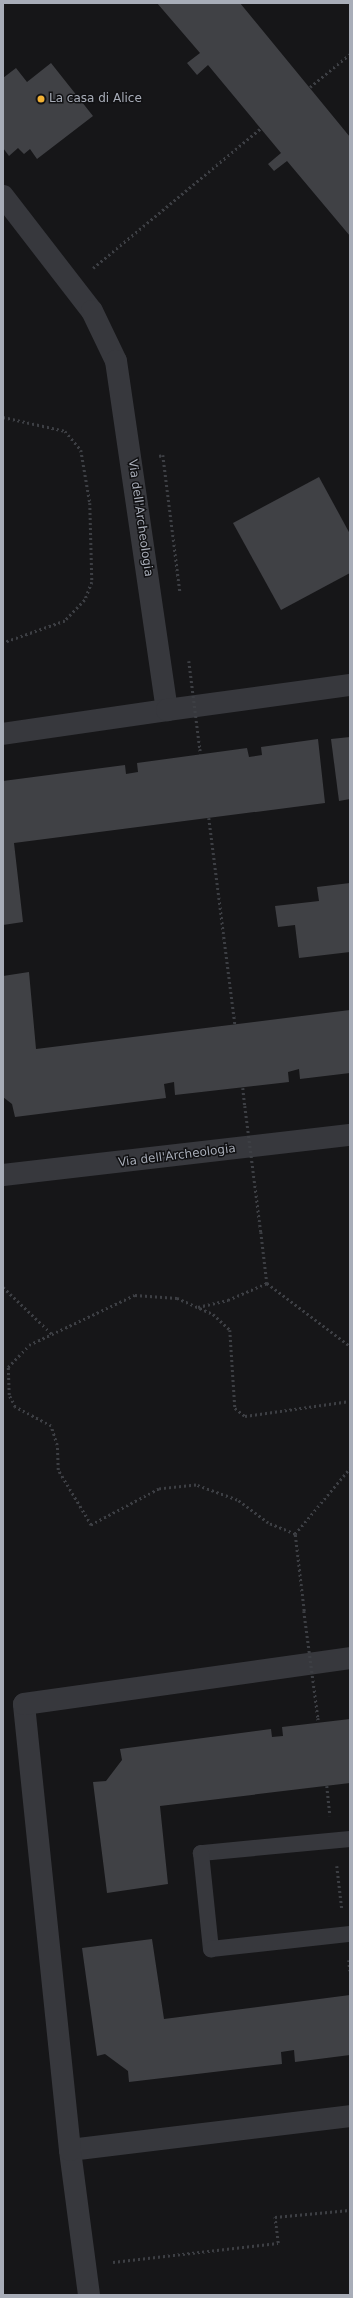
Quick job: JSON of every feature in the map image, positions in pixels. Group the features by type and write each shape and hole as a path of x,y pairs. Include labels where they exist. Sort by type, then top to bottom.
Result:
{"street":[{"name":"Via dell'Archeologia","path":"3,196 73,285 106,335 120,380 167,710"},
{"path":"3,734 350,685"},
{"name":"Via dell'Archeologia","path":"3,1175 350,1135"},
{"path":"89,2295 70,2150 24,1704 350,1658"},
{"path":"70,2150 350,2116"}],"lane":[{"path":"348,1934 211,1949 201,1853 350,1839"}],"path":[{"path":"310,87 350,54"},
{"path":"73,285 261,128"},
{"path":"3,417 65,431 81,450 90,503 92,582 85,600 65,621 3,644"},
{"path":"189,661 201,754"},
{"path":"209,818 235,1024"},
{"path":"243,1088 267,1283 350,1346"},
{"path":"198,1307 228,1300 267,1283"},
{"path":"3,1287 52,1334"},
{"path":"295,1534 268,1523 237,1500 196,1485 159,1489 90,1525 58,1470 57,1445 51,1426 15,1407 9,1395 8,1367 30,1344 135,1295 177,1298 213,1314 230,1330 235,1408 245,1416 350,1402"},
{"path":"318,1723 295,1534 350,1468"},
{"path":"327,1786 348,1934 350,1971"},
{"path":"85,2266 278,2243 275,2218 350,2210"}],"building":[{"path":"157,3 240,3 350,137 350,236 287,161 274,171 268,164 281,153 208,65 197,75 187,63 200,53"},
{"name":"La casa di Alice","path":"51,63 93,116 37,159 30,149 24,154 18,148 9,156 3,148 3,78 16,68 27,82"},
{"path":"319,477 350,534 350,573 281,610 233,523"},
{"path":"350,737 350,799 339,801 331,739"},
{"path":"318,739 325,803 14,843 23,922 3,925 3,781 125,765 126,774 138,772 137,763 247,748 249,757 262,755 261,747"},
{"path":"350,883 350,952 299,958 295,925 278,927 275,906 319,901 317,887"},
{"path":"29,972 36,1049 350,1010 350,1073 300,1079 299,1069 288,1072 289,1082 175,1095 174,1082 164,1084 166,1098 15,1117 12,1104 3,1097 3,976"},
{"path":"350,1719 350,1783 160,1806 168,1884 107,1893 93,1782 106,1781 122,1760 120,1749 271,1729 272,1737 283,1736 282,1727"},
{"path":"152,1939 164,2019 350,1995 350,2055 295,2062 294,2050 281,2052 282,2064 129,2082 128,2071 105,2054 97,2056 82,1948"}],"place":[{"name":"La casa di Alice","path":"41,99"}]}
